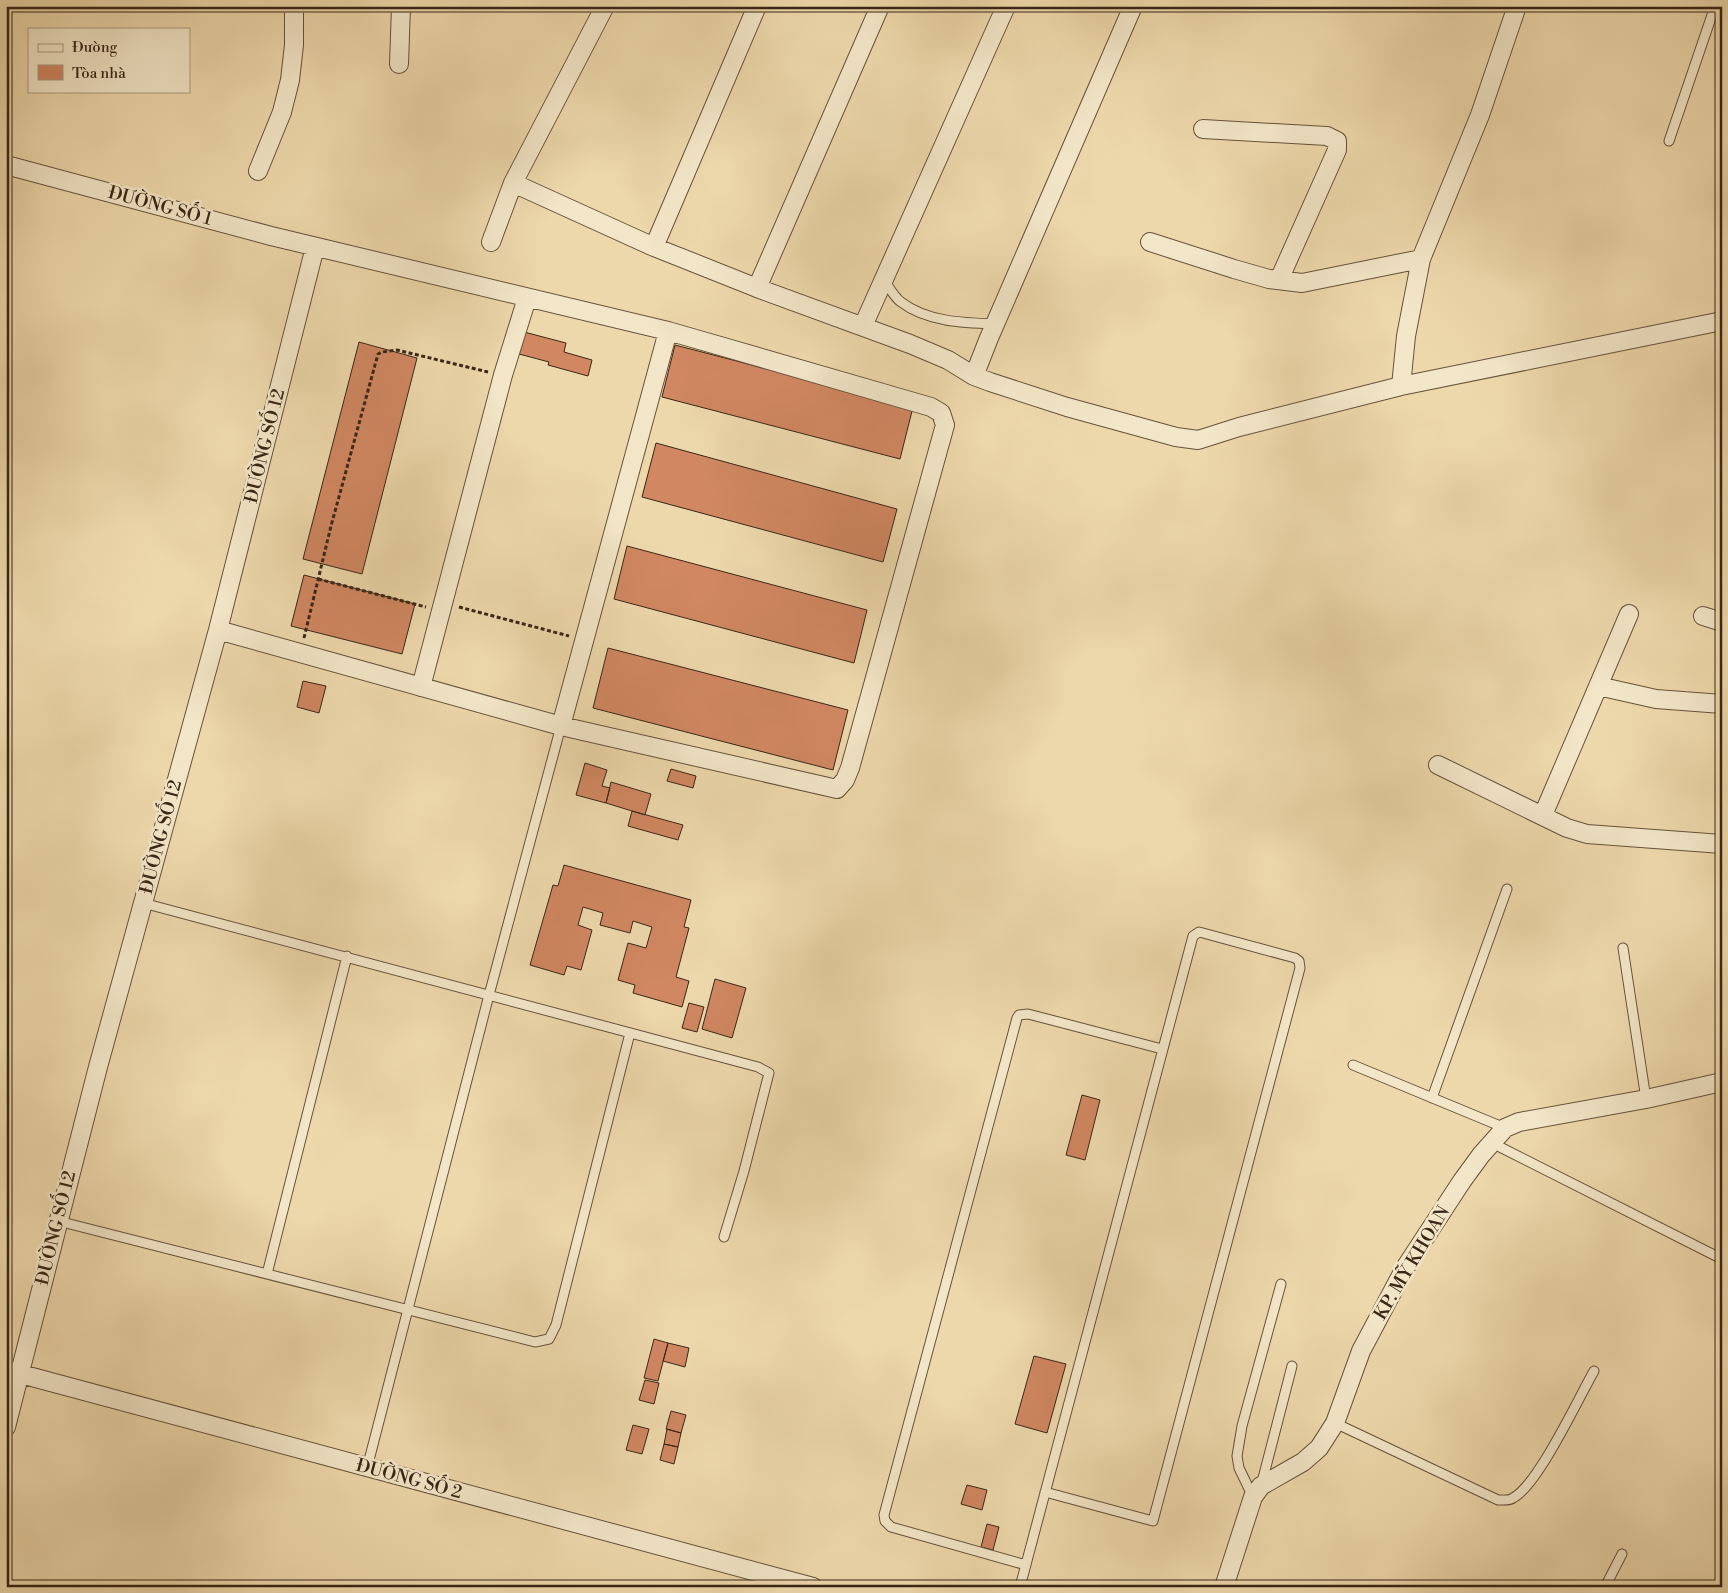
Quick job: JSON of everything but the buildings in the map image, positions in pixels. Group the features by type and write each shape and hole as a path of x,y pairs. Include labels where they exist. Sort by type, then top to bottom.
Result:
{"street":[{"path":"258,171 271,135 282,112 290,80 294,45 294,6"},
{"path":"399,64 401,6"},
{"path":"490,242 512,183 605,6"},
{"path":"654,247 757,6"},
{"path":"757,288 880,6"},
{"path":"863,326 1006,6"},
{"path":"974,376 1133,6"},
{"path":"1401,386 1406,336 1421,259 1480,114 1517,6"},
{"path":"1204,129 1328,136 1337,141 1337,150 1279,280"},
{"name":"ĐƯỜNG SỐ 1","path":"6,165 315,247 668,331 932,407 941,412 945,426 850,768 845,780 837,788 561,726"},
{"path":"512,183 654,247 948,360 974,376 1009,390 1115,421 1176,437 1198,440 1239,427 1401,386 1722,321"},
{"path":"1150,242 1234,269 1279,280 1302,283 1421,259"},
{"name":"ĐƯỜNG SỐ 12","path":"6,1427 13,1372 58,1221 218,630 315,247"},
{"path":"421,686 503,375 527,298"},
{"path":"218,630 561,726 668,331"},
{"path":"1543,815 1629,614"},
{"path":"1704,616 1722,622"},
{"path":"1598,686 1656,699 1722,704"},
{"path":"1438,764 1567,828 1588,834 1722,844"},
{"name":"KP. MỸ KHOAN","path":"1257,1491 1303,1462 1320,1448 1335,1423 1361,1351 1405,1268 1481,1154 1506,1128 1519,1122 1646,1099 1722,1082"},
{"name":"ĐƯỜNG SỐ 2","path":"13,1372 813,1587"},
{"path":"1224,1587 1257,1491"}],"lane":[{"path":"1669,140 1715,6"},
{"path":"884,280 900,301 920,314 962,323 996,324"},
{"path":"367,1468 489,995 561,726"},
{"path":"1432,1098 1507,890"},
{"path":"143,903 630,1032 758,1067 769,1073 744,1171 724,1237"},
{"path":"1020,1587 1045,1492 1162,1050 1192,939 1196,933 1203,932 1296,958 1300,968 1153,1521 1045,1492"},
{"path":"1623,948 1646,1099"},
{"path":"267,1274 347,956"},
{"path":"1026,1564 891,1526 885,1521 884,1515 1016,1018 1019,1015 1028,1014 1162,1050"},
{"path":"58,1221 535,1342 549,1339 556,1325 630,1032"},
{"path":"1353,1066 1506,1128"},
{"path":"1492,1143 1722,1259"},
{"path":"1257,1491 1239,1468 1237,1456 1242,1426 1281,1284"},
{"path":"1257,1491 1292,1366"},
{"path":"1335,1423 1498,1500 1512,1499 1525,1489 1541,1466 1594,1371"},
{"path":"1605,1587 1622,1554"}],"path":[{"path":"300,653 378,354 396,350 503,375"},
{"path":"318,579 584,640"}]}
